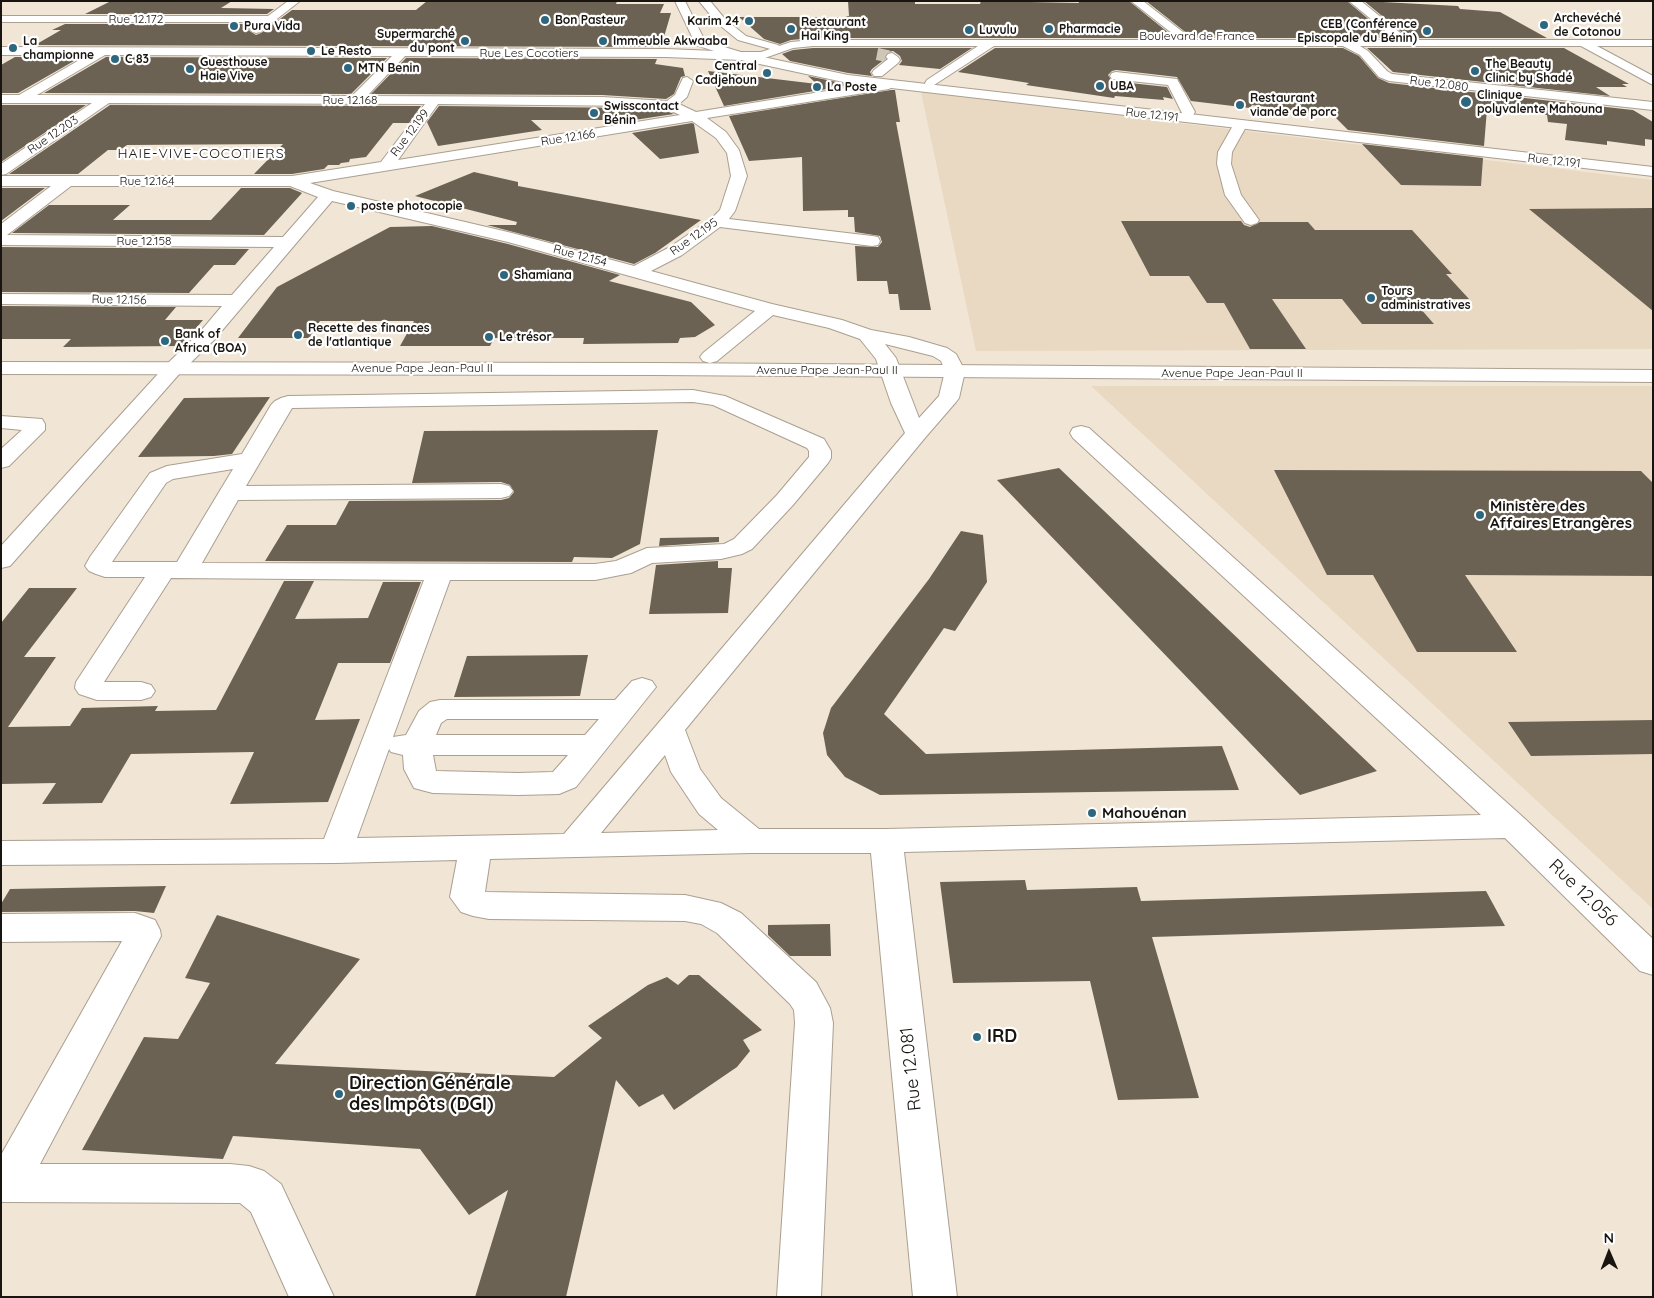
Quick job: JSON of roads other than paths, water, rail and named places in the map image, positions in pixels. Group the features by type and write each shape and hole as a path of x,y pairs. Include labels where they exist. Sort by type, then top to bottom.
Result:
{"street":[{"path":"227,52 294,1"},
{"path":"680,1 700,43"},
{"path":"704,1 721,21 742,38"},
{"path":"1136,1 1182,36"},
{"path":"1354,1 1398,36"},
{"path":"46,18 72,6"},
{"name":"Rue 12.172","path":"1,19 270,20"},
{"name":"Boulevard de France","path":"700,43 742,38 1182,36 1653,37"},
{"name":"Rue 12.080","path":"1329,36 1364,53 1382,74 1389,77 1653,106"},
{"path":"1566,37 1582,43 1653,81"},
{"name":"Rue 12.191","path":"742,38 829,62 931,83 1653,164"},
{"name":"Rue Les Cocotiers","path":"666,53 700,43"},
{"name":"Rue 12.191","path":"700,43 740,56 848,79 889,85 1653,172"},
{"name":"Boulevard de France","path":"740,56 762,54 813,43 1653,43"},
{"path":"931,83 991,43"},
{"name":"Rue Les Cocotiers","path":"1,51 666,53 740,56"},
{"path":"22,99 101,52"},
{"path":"356,100 402,52"},
{"path":"878,73 894,60 892,57"},
{"path":"1637,72 1653,73"},
{"path":"1116,76 1173,82 1188,112"},
{"path":"844,94 848,79"},
{"path":"670,106 681,97 687,81"},
{"name":"Rue 12.166","path":"292,181 844,94 889,85"},
{"name":"Rue 12.168","path":"1,99 627,102 670,106 696,117"},
{"name":"Rue 12.203","path":"1,171 105,100"},
{"name":"Rue 12.199","path":"385,167 435,100"},
{"name":"Rue 12.195","path":"638,271 676,251 717,222 727,211 739,176 734,153 721,135 696,117"},
{"path":"1240,125 1225,152 1224,164 1233,195 1251,220"},
{"name":"Rue 12.164","path":"1,181 292,181"},
{"path":"1,232 67,181"},
{"name":"Rue 12.154","path":"292,181 328,195 512,238 638,271 769,309 835,324 868,335 917,345 940,352 952,365"},
{"path":"1,560 180,362 238,301 328,195"},
{"path":"717,222 872,241"},
{"name":"Rue 12.158","path":"1,240 288,242"},
{"name":"Rue 12.156","path":"1,299 238,301"},
{"path":"710,357 769,309"},
{"path":"868,335 888,364 916,434"},
{"name":"Avenue Pape Jean-Paul II","path":"1,356 180,362 888,364 1653,376"},
{"name":"Avenue Pape Jean-Paul II","path":"1,368 180,362 710,357 888,364"},
{"name":"Avenue Pape Jean-Paul II","path":"952,365 1653,363"},
{"path":"572,846 916,434 949,398 952,365"},
{"path":"141,691 97,691 89,688 90,682 174,570 231,493 282,405 297,401 707,397 718,400 816,444 820,451 820,458 785,500 743,544 721,552 647,556 622,568 595,572 440,572 174,570 104,569 98,566 158,478 166,473 249,460"},
{"path":"1,422 34,424 34,430 1,461"},
{"name":"Rue 12.056","path":"1080,433 1513,826 1653,961"},
{"path":"231,493 501,491"},
{"path":"336,851 440,572"},
{"path":"621,710 443,708 431,715 417,744 419,769 425,780 518,784 559,783 565,779 642,687"},
{"path":"670,728 686,772 695,786 710,806 752,841"},
{"path":"375,746 417,744 593,745"},
{"path":"1,853 336,851 752,841 886,841 1513,826"},
{"name":"Rue 12.081","path":"886,841 935,1297"},
{"path":"477,848 470,871 467,897 473,903 489,906 685,908 709,912 730,923 803,993 812,1008 814,1023 799,1297"},
{"path":"1,928 136,927 143,930 143,936 5,1183 230,1183 249,1185 266,1198 312,1297"}],"tunnel":[{"path":"877,54 892,57"}],"place":[{"name":"Bon Pasteur","path":"545,20"},
{"name":"Karim 24","path":"749,21"},
{"name":"Archevéché de Cotonou","path":"1544,25"},
{"name":"Pura Vida","path":"234,26"},
{"name":"Restaurant Hai King","path":"791,29"},
{"name":"Pharmacie","path":"1049,29"},
{"name":"Luvulu","path":"969,30"},
{"name":"CEB (Conférence Episcopale du Bénin)","path":"1427,31"},
{"name":"Supermarché du pont","path":"465,41"},
{"name":"Immeuble Akwaaba","path":"603,41"},
{"name":"La championne","path":"13,48"},
{"name":"Le Resto","path":"311,51"},
{"name":"C 83","path":"115,59"},
{"name":"MTN Benin","path":"348,68"},
{"name":"Guesthouse Haie Vive","path":"190,69"},
{"name":"The Beauty Clinic by Shadé","path":"1475,71"},
{"name":"Central Cadjehoun","path":"767,73"},
{"name":"UBA","path":"1100,86"},
{"name":"La Poste","path":"817,87"},
{"name":"Clinique polyvalente Mahouna","path":"1466,102"},
{"name":"Restaurant viande de porc","path":"1240,105"},
{"name":"Swisscontact Bénin","path":"594,113"},
{"name":"poste photocopie","path":"351,206"},
{"name":"Shamiana","path":"504,275"},
{"name":"Tours administratives","path":"1371,298"},
{"name":"Recette des finances de l'atlantique","path":"298,335"},
{"name":"Le trésor","path":"489,337"},
{"name":"Bank of Africa (BOA)","path":"165,341"},
{"name":"Ministère des Affaires Etrangères","path":"1480,515"},
{"name":"Mahouénan","path":"1092,813"},
{"name":"IRD","path":"977,1037"},
{"name":"Direction Générale des Impôts (DGI)","path":"339,1094"}],"district":[{"name":"HAIE-VIVE-COCOTIERS","path":"201,154"}]}
